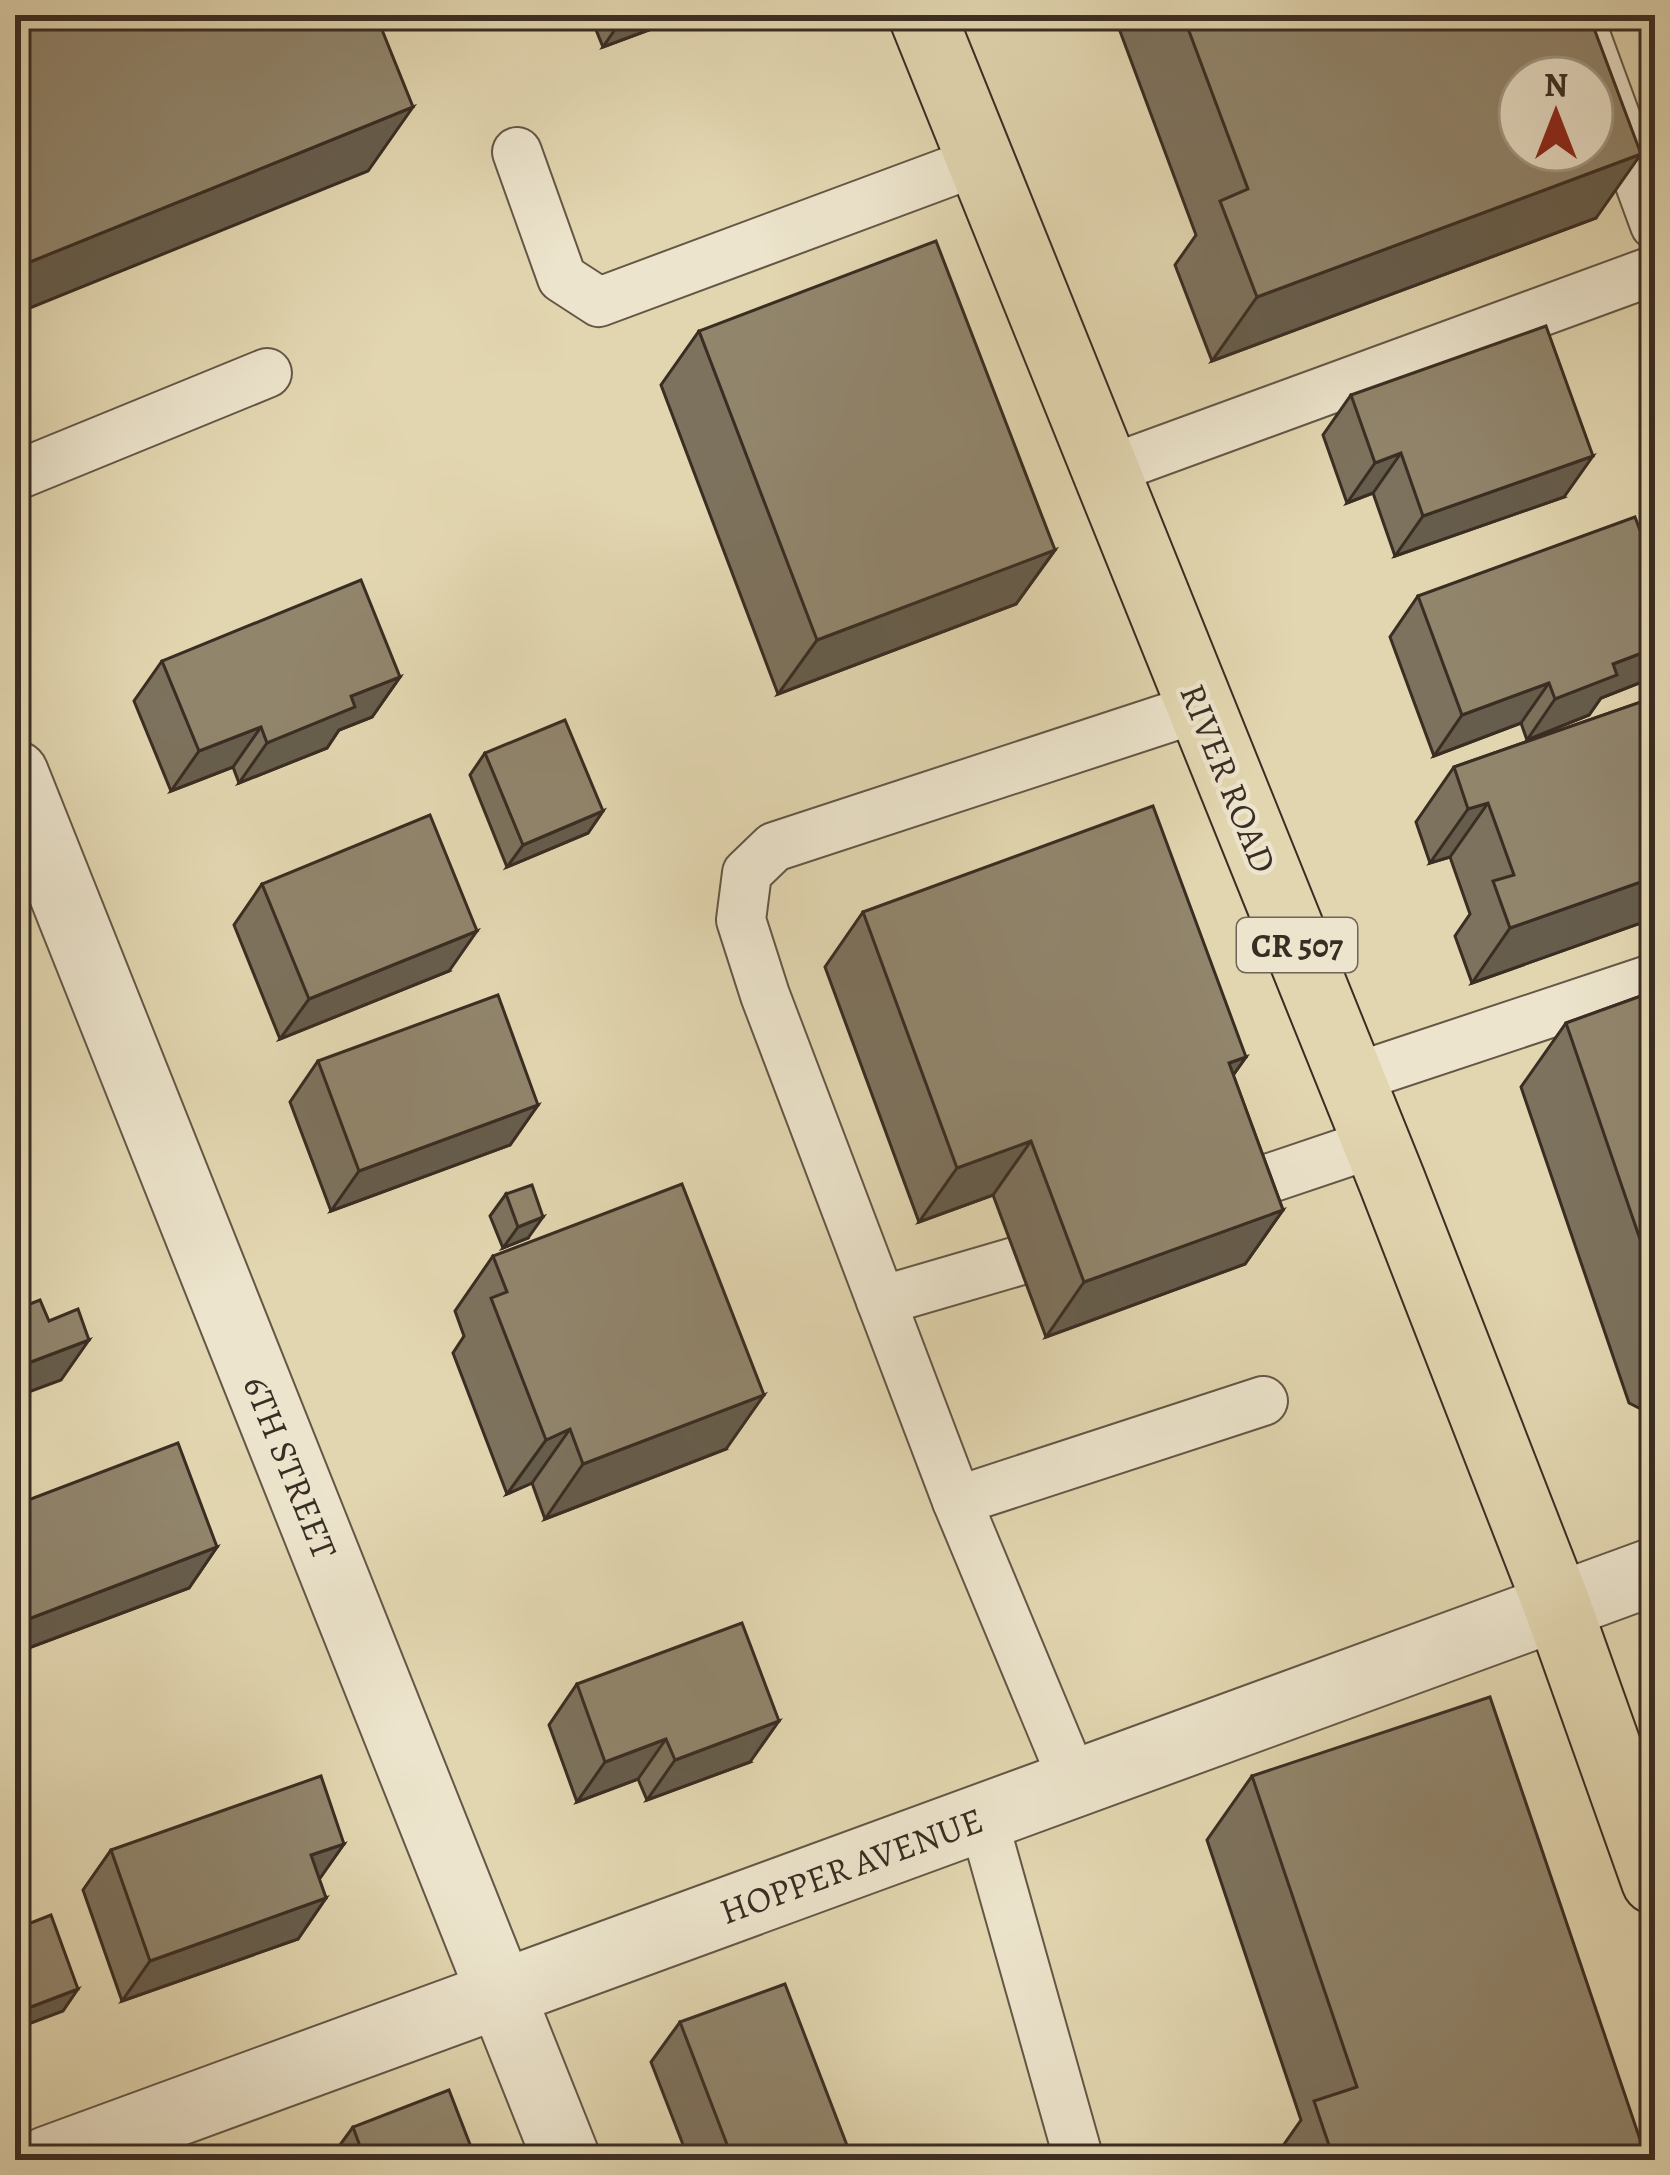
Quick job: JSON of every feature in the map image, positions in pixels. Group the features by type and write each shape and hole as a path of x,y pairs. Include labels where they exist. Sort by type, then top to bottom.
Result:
{"main road":[{"name":"RIVER ROAD","path":"922,15 1376,1142 1557,1605 1655,1881"}],"street":[{"name":"6TH STREET","path":"15,774 567,2160"},
{"name":"HOPPER AVENUE","path":"47,2160 1655,1571"}],"lane":[{"path":"1578,15 1655,226"},
{"path":"517,152 562,278 599,302 981,160"},
{"path":"1106,471 1655,270"},
{"path":"15,476 267,373"},
{"path":"1074,1783 957,1501 765,995 741,920 747,873 774,848 1201,707"},
{"path":"1351,1079 1655,978"},
{"path":"1220,1195 1376,1142"},
{"path":"881,1301 1018,1261"},
{"path":"957,1501 1263,1401"},
{"path":"982,1816 1079,2160"}],"building":[{"path":"15,15 376,15 413,107 15,268"},
{"path":"1183,15 1589,15 1604,54 1496,54 1496,174 1587,174 1257,297 1220,201 1248,189"},
{"path":"1616,87 1641,154 1616,163"},
{"path":"936,241 1055,550 817,640 699,331"},
{"path":"1546,326 1593,456 1423,516 1401,453 1375,463 1351,395"},
{"path":"1635,517 1655,570 1655,648 1613,664 1617,675 1555,699 1549,683 1462,715 1418,596"},
{"path":"361,580 400,677 351,696 355,707 267,743 261,727 199,751 162,661"},
{"path":"1655,697 1655,877 1510,928 1493,881 1514,875 1488,803 1468,809 1454,767"},
{"path":"565,720 603,811 523,845 485,753"},
{"path":"1153,806 1246,1057 1229,1063 1283,1210 1084,1282 1031,1141 957,1168 863,912"},
{"path":"430,815 477,931 309,999 262,884"},
{"path":"1655,991 1655,1283 1566,1023"},
{"path":"498,995 538,1105 359,1171 318,1061"},
{"path":"682,1184 764,1395 583,1464 570,1429 546,1440 491,1298 507,1292 493,1256"},
{"path":"532,1185 543,1217 518,1227 506,1194"},
{"path":"15,1266 30,1304 40,1300 49,1321 78,1309 89,1340 15,1368"},
{"path":"178,1443 217,1547 26,1620 15,1592 15,1576 21,1575 15,1560 15,1505"},
{"path":"742,1623 779,1721 675,1760 666,1739 605,1762 577,1684"},
{"path":"1490,1697 1647,2160 1334,2160 1314,2101 1357,2087 1252,1776"},
{"path":"321,1776 344,1844 311,1855 326,1898 150,1961 111,1850"},
{"path":"51,1915 78,1989 15,2013 15,1929"},
{"path":"785,1984 848,2148 818,2160 733,2160 680,2022"},
{"path":"449,2090 476,2160 365,2160 353,2127"}]}
